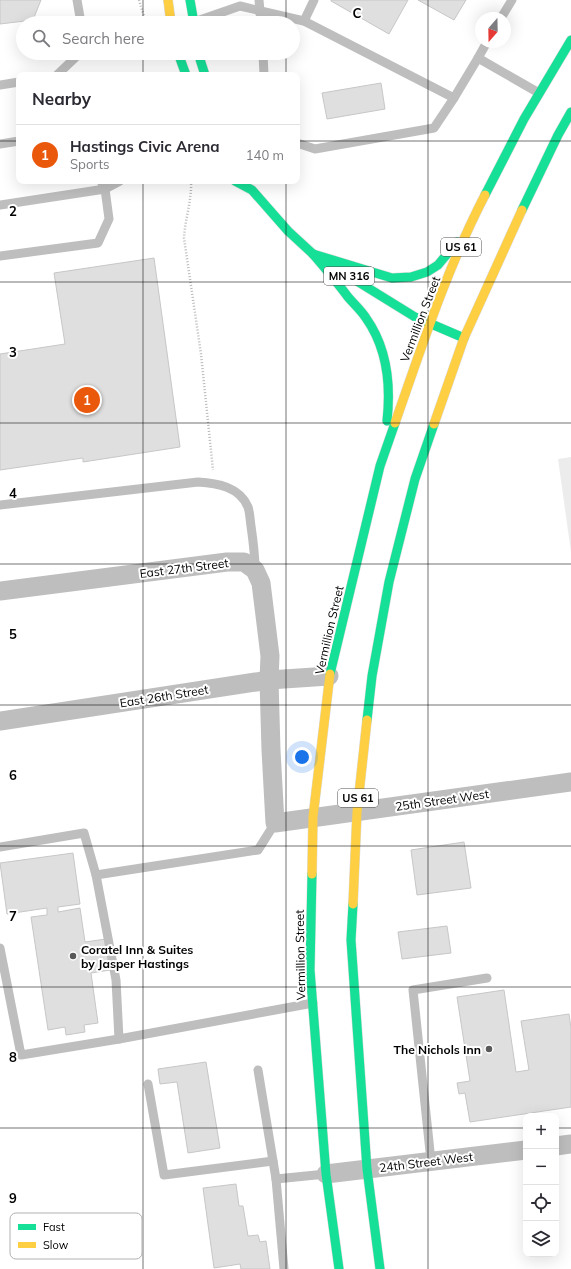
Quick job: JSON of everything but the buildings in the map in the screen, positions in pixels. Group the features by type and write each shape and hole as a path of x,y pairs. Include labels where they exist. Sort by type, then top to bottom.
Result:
{"main road":[{"path":"168,0 170,16"},
{"path":"190,0 193,16"},
{"name":"Vermillion Street","path":"339,1269 326,1174 310,970 313,816 329,676 380,466 429,324 473,218 524,119 571,40"},
{"path":"181,60 185,72"},
{"path":"200,60 204,72"},
{"name":"US 61","path":"380,1269 366,1169 351,940 357,812 372,676 389,582 415,479 464,338 507,242 571,112"},
{"name":"MN 316","path":"252,185 288,231 313,254 415,317 464,338"},
{"path":"313,254 392,278 410,277 427,272 438,265 452,249 473,218"},
{"path":"313,254 372,326 386,363 389,382 389,403 380,466"}],"street":[{"name":"East 27th Street","path":"0,591 228,562 244,562 255,570"},
{"path":"255,570 261,583 270,656 269,680 271,750 275,823"},
{"name":"East 26th Street","path":"0,721 269,680 329,676"},
{"name":"25th Street West","path":"275,823 313,816 357,812 571,782"},
{"path":"559,1146 571,1144"},
{"name":"24th Street West","path":"326,1174 523,1150"}],"lane":[{"path":"77,0 80,16"},
{"path":"259,0 260,16"},
{"path":"304,20 314,0"},
{"path":"505,12 512,0"},
{"path":"213,16 240,6 284,16"},
{"path":"300,19 454,98"},
{"path":"300,144 315,149 434,128 484,48"},
{"path":"478,58 540,93"},
{"path":"60,72 73,60"},
{"path":"263,60 264,72"},
{"path":"0,85 16,82"},
{"path":"0,144 16,141"},
{"path":"0,256 98,243 109,219 105,189 102,184"},
{"path":"0,205 105,189 114,184"},
{"path":"0,505 198,482 214,483 228,487 240,497 248,507 254,546 255,570"},
{"path":"96,875 258,850 275,823"},
{"path":"0,847 84,833 96,875 116,980 119,1039"},
{"path":"0,948 21,1056 313,1003"},
{"path":"432,1161 413,990 487,978"},
{"path":"258,1070 276,1179 284,1269"},
{"path":"148,1084 164,1175 273,1161"},
{"path":"276,1179 326,1174"}],"path":[{"path":"139,0 144,16"},
{"path":"191,184 192,190 185,223 184,238 204,381 214,483"}],"shaded area":[{"path":"571,457 571,552 558,459"}],"traffic: fast":[{"path":"190,0 193,16"},
{"path":"485,195 524,119 571,40"},
{"path":"181,60 185,72"},
{"path":"200,60 204,72"},
{"path":"522,210 558,135 571,112"},
{"path":"241,184 252,190 288,231 313,254 415,317 464,338"},
{"path":"313,254 392,278 411,277 427,272 438,265 457,242"},
{"path":"313,254 364,315 379,342 388,381 387,421"},
{"path":"330,674 380,466 395,423"},
{"path":"367,720 372,676 389,582 415,479 434,424"},
{"path":"312,874 310,970 326,1174 339,1269"},
{"path":"353,904 351,940 367,1169 380,1269"}],"traffic: slow":[{"path":"168,0 170,16"},
{"path":"395,423 425,336 447,279 471,223 485,195"},
{"path":"434,424 464,338 522,210"},
{"path":"312,874 313,817 330,674"},
{"path":"353,904 357,812 367,720"}],"place":[{"name":"Hastings Civic Arena","path":"87,400"},
{"name":"Coratel Inn & Suites by Jasper Hastings","path":"73,956"},
{"name":"The Nichols Inn","path":"489,1049"}]}
